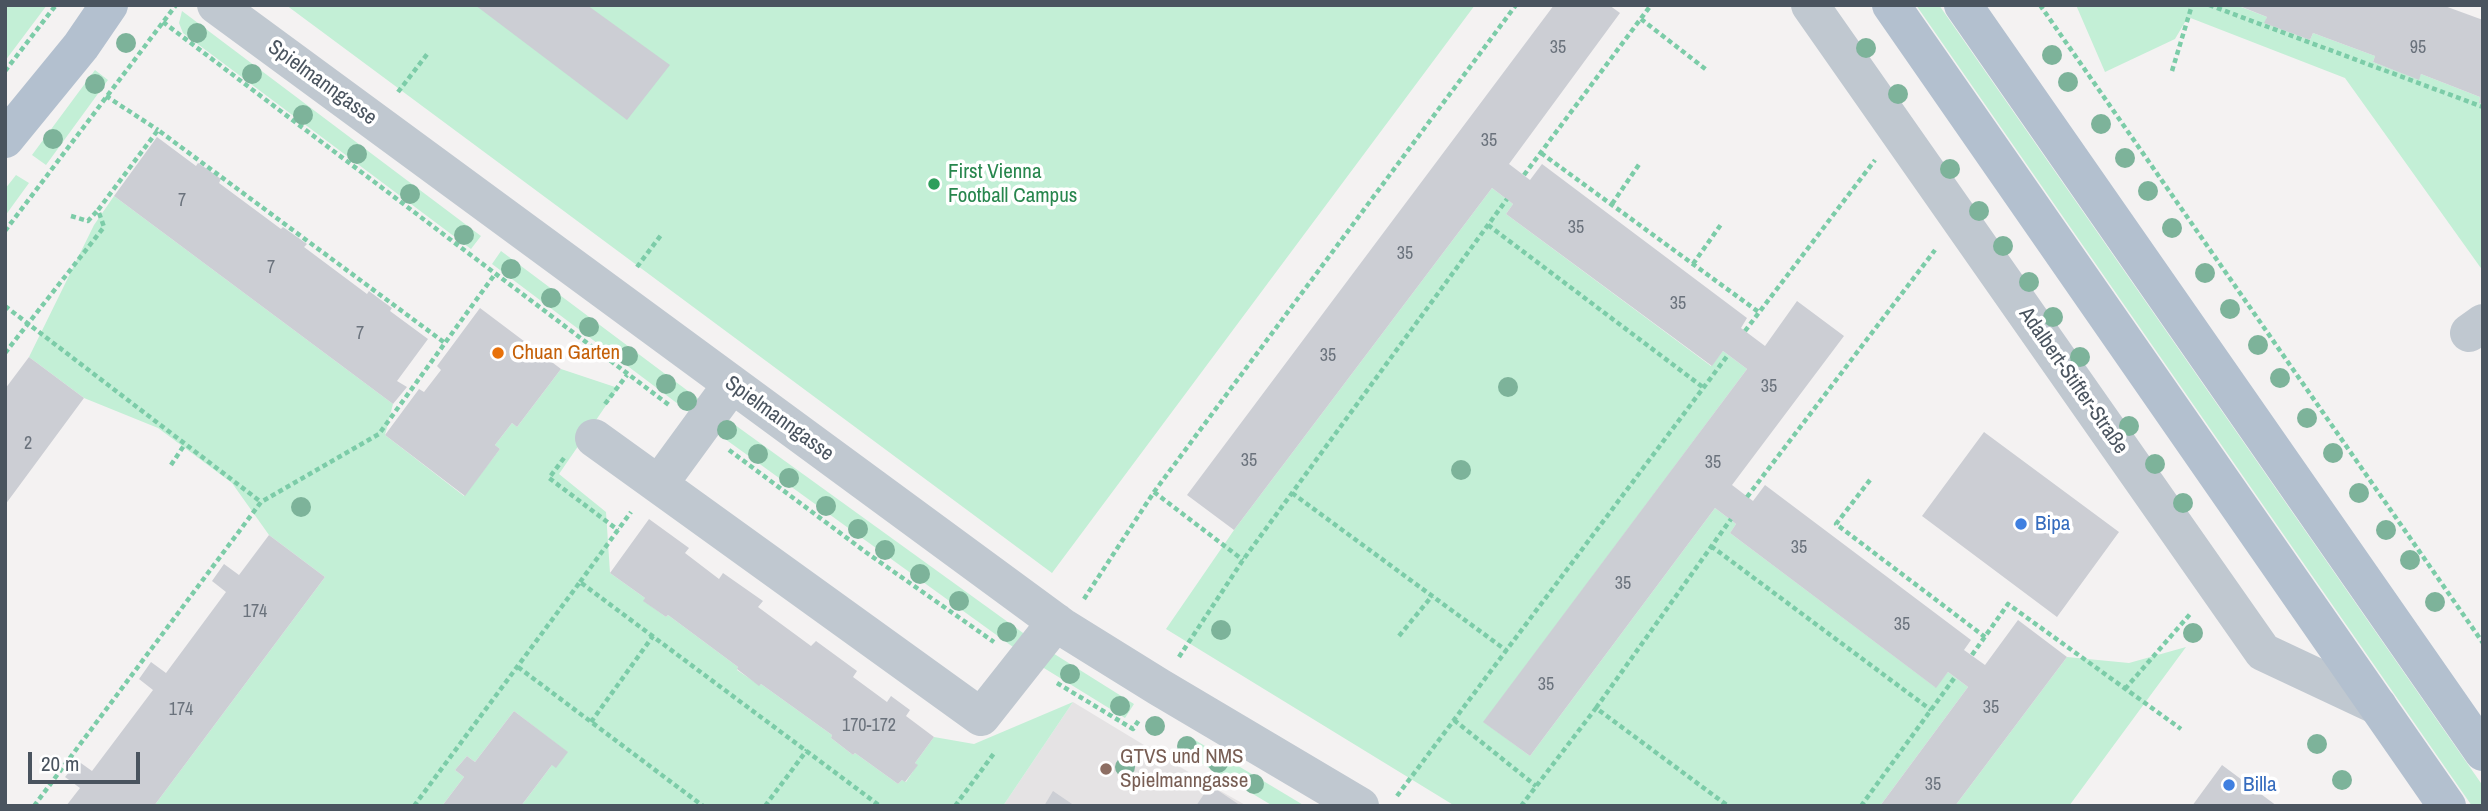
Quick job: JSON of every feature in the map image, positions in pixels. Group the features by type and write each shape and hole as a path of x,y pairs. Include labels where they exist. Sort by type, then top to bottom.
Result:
{"main road":[{"path":"1891,5 2447,806"},
{"path":"1964,5 2483,752"},
{"path":"5,139 80,46 96,10"}],"street":[{"name":"Spielmanngasse","path":"216,5 1060,625 1168,673 1360,806"},
{"name":"Adalbert-Stifter-Straße","path":"1810,5 2263,652 2378,706"},
{"path":"657,483 732,384"},
{"path":"594,438 981,717 1025,662 1060,625"}],"path":[{"path":"5,71 56,5"},
{"path":"5,231 176,5"},
{"path":"1060,625 1154,492 1516,5"},
{"path":"1524,175 1651,5"},
{"path":"2040,5 2483,643"},
{"path":"2172,71 2192,5"},
{"path":"2209,5 2483,107"},
{"path":"1641,19 1708,71"},
{"path":"163,22 700,428 942,607 1133,729 1243,560 1507,199"},
{"path":"393,98 428,53"},
{"path":"106,96 158,130 445,342"},
{"path":"71,216 88,221 158,130"},
{"path":"1541,152 1760,313"},
{"path":"1745,331 1880,154"},
{"path":"1612,204 1640,163"},
{"path":"5,353 104,227 97,210"},
{"path":"1693,264 1722,223"},
{"path":"1488,225 1704,388"},
{"path":"632,273 661,235"},
{"path":"1747,497 1940,244"},
{"path":"34,806 261,502 379,434 495,274"},
{"path":"5,306 261,502"},
{"path":"1390,806 1728,355"},
{"path":"171,465 185,444"},
{"path":"1870,480 1836,524 1985,637"},
{"path":"414,806 657,483"},
{"path":"1154,492 1243,560"},
{"path":"1292,494 1507,650"},
{"path":"1521,806 1596,708 1731,519"},
{"path":"1712,546 1931,710"},
{"path":"580,582 880,806"},
{"path":"1399,636 1432,596"},
{"path":"1972,656 2008,604 2181,729"},
{"path":"2125,688 2195,610"},
{"path":"591,722 653,636"},
{"path":"518,667 703,806"},
{"path":"1861,806 1955,677"},
{"path":"1596,708 1728,806"},
{"path":"1454,720 1536,786"},
{"path":"765,806 807,750"}],"shaded area":[{"name":"GTVS und NMS Spielmanngasse","path":"1073,702 1210,785 1247,806 1003,806"}],"green space":[{"path":"5,5 47,5 5,61"},
{"name":"First Vienna Football Campus","path":"286,5 1475,5 1052,573"},
{"path":"1916,5 1939,5 2483,786 2483,806 2472,806"},
{"path":"2076,5 2236,5 2267,17 2265,23 2310,40 2313,33 2375,56 2373,62 2418,79 2421,74 2480,97 2479,103 2483,104 2483,271 2345,78 2188,17 2175,39 2105,72"},
{"path":"182,11 481,236 471,249 183,33 179,23"},
{"path":"95,70 108,80 46,165 32,155"},
{"path":"16,175 29,183 5,216 5,189"},
{"path":"1492,188 1513,204 1506,214 1711,366 1723,351 1747,369 1484,722 1530,756 1715,508 1736,524 1730,533 1935,687 1948,672 1968,687 1880,806 1455,806 1166,629 1234,530"},
{"path":"114,196 393,404 385,435 464,496 500,449 495,445 512,423 517,427 561,369 618,388 559,474 606,512 610,573 645,598 644,601 666,617 668,615 738,667 737,670 832,735 831,738 853,755 855,753 898,784 902,780 906,782 917,765 915,763 934,737 974,744 1073,702 1003,806 521,806 552,765 567,752 514,711 475,762 467,756 455,770 464,777 442,806 154,806 325,577 269,535 232,483 158,428 84,398 29,357 94,225"},
{"path":"501,251 704,403 694,416 492,264"},
{"path":"724,417 1030,638 1020,652 714,431"},
{"path":"2186,647 2069,806 1955,806 2067,657 2129,663"},
{"path":"1048,650 1134,704 1125,718 1039,665"},
{"path":"1190,737 1305,806 1273,806 1181,751"}],"building":[{"path":"475,5 587,5 670,65 627,120"},
{"path":"1554,5 1609,5 1620,13 1509,164 1530,180 1542,164 1747,318 1741,328 1765,346 1797,301 1844,336 1732,485 1753,501 1765,485 1971,640 1964,650 1985,665 2018,620 2067,657 1955,806 1880,806 1968,687 1948,672 1936,688 1730,533 1736,524 1715,508 1530,756 1483,722 1747,369 1723,351 1712,366 1506,214 1513,204 1492,188 1234,530 1187,495"},
{"path":"2237,5 2442,5 2483,20 2483,104 2479,103 2480,97 2421,74 2419,80 2373,62 2375,56 2313,33 2310,40 2264,23 2267,17"},
{"path":"157,137 196,166 198,163 221,179 219,183 281,229 283,227 307,244 304,247 367,294 369,291 392,308 390,311 428,339 397,381 407,387 393,404 114,196"},
{"path":"480,308 561,369 517,427 512,423 495,445 500,449 465,496 385,435 419,389 424,392 441,370 437,366"},
{"path":"29,357 84,398 5,505 5,389"},
{"name":"Bipa","path":"1984,432 2119,532 2057,617 1922,516"},
{"path":"649,519 689,548 685,553 719,579 723,573 763,601 758,607 811,646 816,641 857,671 853,677 887,702 891,696 910,710 906,716 934,737 905,782 902,780 898,784 855,753 853,755 831,738 832,735 761,684 759,686 737,669 738,667 668,615 666,617 643,601 645,598 610,573"},
{"path":"269,535 325,577 154,806 66,806 80,788 65,777 78,761 92,771 153,690 139,679 151,662 166,673 226,592 212,581 224,564 239,575"},
{"path":"514,711 568,752 556,768 552,765 521,806 442,806 464,777 455,770 467,756 475,762"},
{"name":"Billa","path":"2222,765 2277,806 2192,806"},
{"path":"1210,785 1241,806 1196,806"},
{"path":"1053,791 1075,806 1044,806"}],"place":[{"name":"First Vienna Football Campus","path":"934,184"},
{"name":"Chuan Garten","path":"498,353"},
{"name":"Bipa","path":"2021,524"},
{"name":"GTVS und NMS Spielmanngasse","path":"1106,769"},
{"name":"Billa","path":"2229,785"}]}
